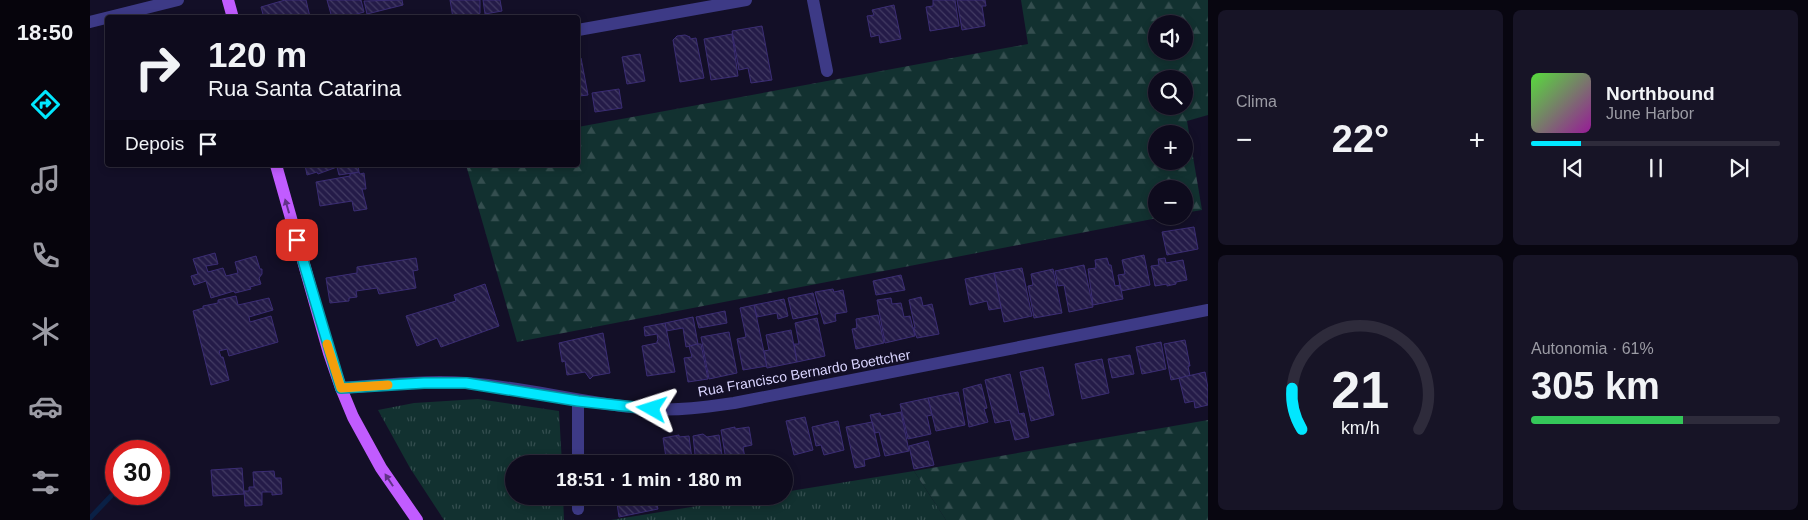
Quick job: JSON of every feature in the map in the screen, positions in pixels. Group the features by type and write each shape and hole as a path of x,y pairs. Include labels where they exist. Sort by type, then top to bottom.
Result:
{"main road":[{"path":"228,0 232,15"},
{"path":"277,167 341,388 353,417 377,461 417,520"}],"street":[{"path":"118,15 178,0"},
{"path":"580,30 746,0"},
{"path":"813,0 828,71"},
{"path":"90,22 105,18"},
{"name":"Rua Francisco Bernardo Boettcher","path":"341,388 424,383 466,383 578,401 680,410 707,407 1208,310"},
{"path":"578,401 578,455"}],"green space":[{"path":"1021,0 1208,0 1208,115 1187,121 1188,125 1148,125 1148,170 1193,170 1193,157 1202,210 1193,212 1193,180 1148,180 1148,220 517,342 467,167 580,167 580,127 1028,44"},
{"path":"478,399 559,411 561,455 505,455 505,505 563,505 564,520 444,520 410,468 378,410 414,403"},
{"path":"1208,420 1208,520 946,520 914,471"},
{"path":"914,471 946,520 611,520 704,505 793,505 793,491"}],"building":[{"path":"285,0 306,0 310,15 263,15 261,7"},
{"path":"327,0 361,0 364,12 354,15 331,15"},
{"path":"402,0 403,5 367,14 364,1"},
{"path":"450,0 480,0 479,15 452,15"},
{"path":"483,0 500,0 502,11 485,14"},
{"path":"933,0 955,0 959,26 930,31 926,7 933,6"},
{"path":"957,0 985,0 986,6 982,6 985,26 962,30"},
{"path":"894,5 901,39 880,43 879,35 871,37 867,16 874,15 872,10"},
{"path":"762,26 772,80 751,83 748,68 739,70 732,31"},
{"path":"732,34 738,76 711,80 704,39"},
{"path":"685,35 690,37 690,39 696,38 704,78 680,82 673,40 677,36"},
{"path":"640,54 645,81 627,84 622,57"},
{"path":"580,58 588,95 580,96"},
{"path":"619,89 622,108 595,112 592,93"},
{"path":"305,167 337,167 318,174 317,172 307,175"},
{"path":"337,167 358,167 359,172 339,175"},
{"path":"359,172 360,174 364,173 366,189 362,189 367,209 354,211 352,201 320,206 316,182 350,176 350,174"},
{"path":"1194,227 1198,249 1167,255 1162,232"},
{"path":"215,253 218,264 206,266 208,272 223,268 226,276 238,273 235,262 256,256 260,269 262,269 262,274 259,278 261,284 250,287 251,289 235,293 234,291 211,298 206,281 194,285 191,276 198,274 193,259"},
{"path":"1144,255 1150,285 1121,291 1118,275 1125,274 1122,260"},
{"path":"416,258 418,270 413,271 416,288 379,294 377,288 356,291 357,297 349,298 349,301 330,303 326,278 357,273 357,267"},
{"path":"1107,258 1109,265 1111,265 1115,286 1120,285 1123,299 1093,305 1088,269 1096,268 1095,260"},
{"path":"1165,258 1166,263 1183,260 1187,280 1167,286 1167,284 1155,286 1151,266 1159,265 1158,259"},
{"path":"1084,265 1093,307 1069,312 1064,285 1058,286 1055,271"},
{"path":"1022,268 1032,316 1004,322 994,273"},
{"path":"1053,269 1062,313 1034,318 1028,286 1033,285 1031,274"},
{"path":"994,273 1001,308 989,310 987,301 970,305 965,279"},
{"path":"901,275 905,290 876,295 873,281"},
{"path":"485,284 499,326 441,347 437,338 417,346 406,316 456,301 454,295"},
{"path":"833,289 834,292 843,290 847,312 835,314 836,321 824,324 815,292"},
{"path":"813,293 818,314 793,319 788,298"},
{"path":"236,296 238,305 269,298 273,310 249,317 250,322 271,316 278,342 229,356 227,349 219,351 221,357 223,357 229,380 211,385 193,311 203,308 203,306 218,303 218,300"},
{"path":"921,297 923,306 932,304 939,334 917,338 913,328 915,328 909,300"},
{"path":"891,298 892,304 901,303 904,317 910,316 915,336 885,343 877,300"},
{"path":"784,299 788,316 778,319 777,313 757,317 754,305"},
{"path":"754,305 767,366 743,370 737,339 746,337 740,308"},
{"path":"725,311 727,323 699,328 696,317"},
{"path":"878,315 884,343 856,349 852,329 857,328 856,319"},
{"path":"693,317 698,344 686,347 683,328 666,331 665,323"},
{"path":"817,318 825,356 797,362 794,344 799,344 795,323"},
{"path":"665,323 675,372 647,376 642,346 657,343 658,340 657,334 645,336 644,327"},
{"path":"791,330 797,362 767,368 764,351 769,350 766,335"},
{"path":"729,332 737,373 709,379 701,337"},
{"path":"603,333 610,373 593,376 590,379 585,372 567,375 565,361 562,362 559,343"},
{"path":"1185,340 1190,376 1171,380 1164,344"},
{"path":"1161,342 1166,369 1142,374 1136,347"},
{"path":"701,344 708,379 688,382 684,358 692,357 689,346"},
{"path":"1130,355 1134,374 1112,378 1108,359"},
{"path":"1102,359 1109,393 1082,399 1075,364"},
{"path":"1043,367 1054,415 1031,421 1020,372"},
{"path":"1205,372 1208,388 1208,405 1195,408 1194,401 1185,403 1179,378"},
{"path":"1010,374 1019,414 1024,413 1029,437 1015,440 1010,420 995,423 985,380"},
{"path":"981,384 987,408 984,409 988,422 969,427 963,389"},
{"path":"958,392 965,425 936,431 928,398"},
{"path":"928,398 932,415 927,416 931,434 908,439 900,404"},
{"path":"901,412 909,451 885,456 879,432 875,433 870,415 880,413 881,416"},
{"path":"805,417 813,450 794,455 786,421"},
{"path":"838,421 844,450 824,455 821,445 816,446 812,427"},
{"path":"872,422 880,456 864,460 865,466 855,468 846,427"},
{"path":"749,427 752,445 743,447 744,455 725,455 721,430"},
{"path":"703,434 707,437 719,435 722,455 695,455 693,436"},
{"path":"679,435 679,437 689,436 691,455 666,455 663,438"},
{"path":"928,441 934,465 914,469 909,446"},
{"path":"242,468 244,494 213,496 211,470"},
{"path":"274,471 275,478 281,478 282,494 272,495 272,492 262,492 262,505 245,506 244,491 249,491 249,487 254,487 253,472"},
{"path":"617,505 657,505 658,509 619,517"}],"waterway":[{"path":"90,518 105,502"}],"slow traffic":[{"path":"327,344 341,388 388,385"}],"route":[{"path":"297,240 341,388 424,383 466,383 508,388 578,401 652,409"}]}
